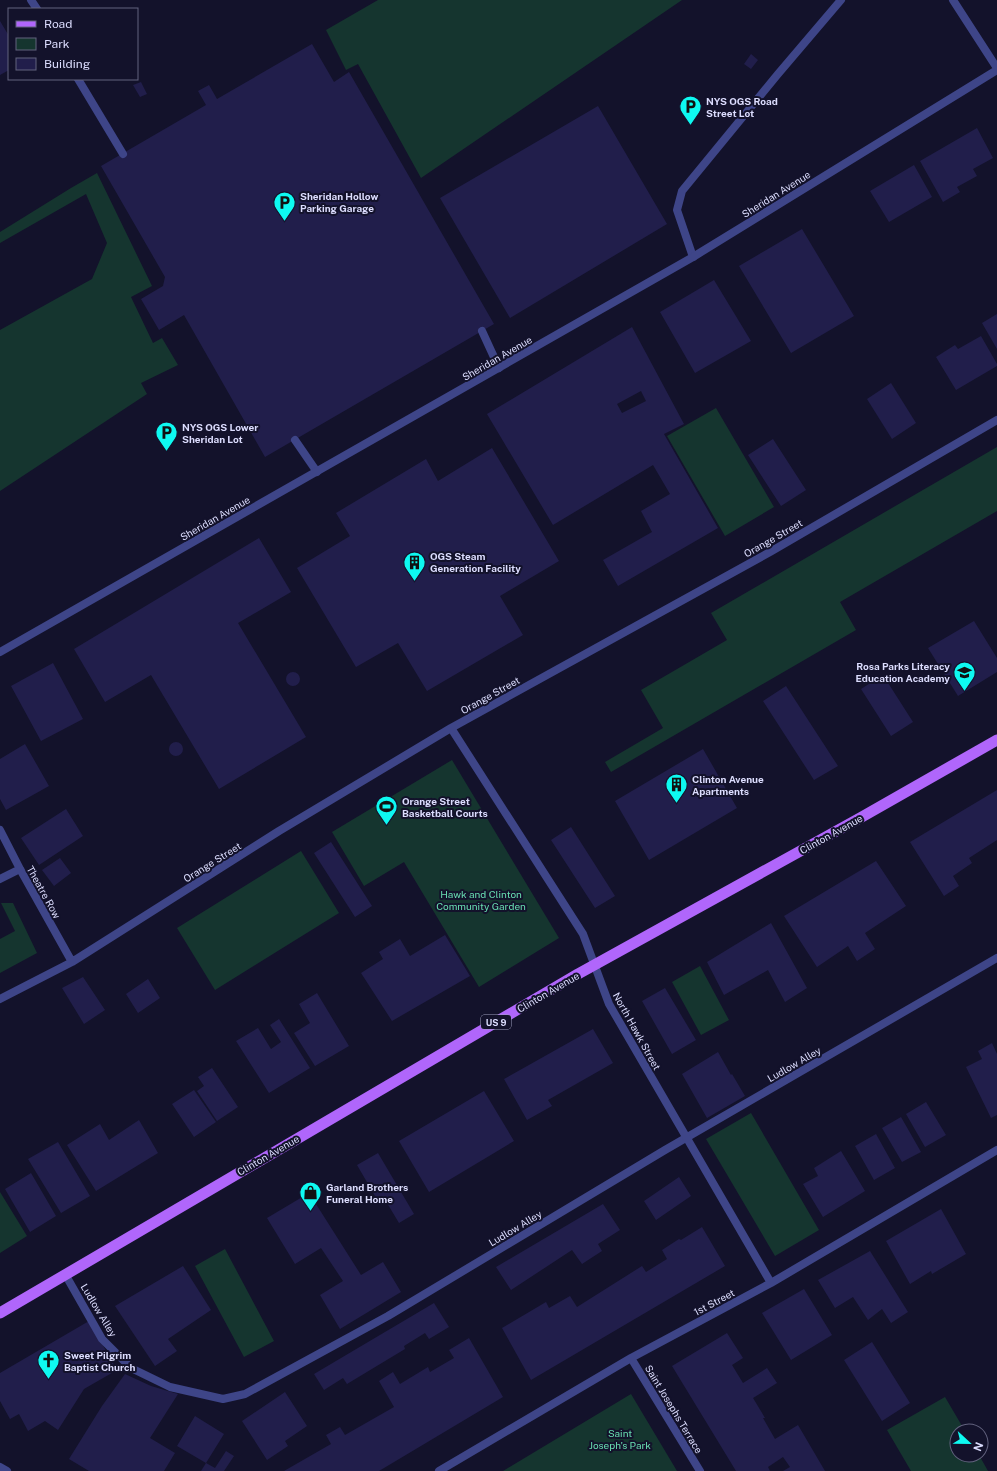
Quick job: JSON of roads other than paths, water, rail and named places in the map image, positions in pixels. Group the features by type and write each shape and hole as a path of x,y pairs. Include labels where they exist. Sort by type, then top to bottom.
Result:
{"main road":[{"name":"Clinton Avenue","path":"0,1313 594,965 997,740"}],"street":[{"path":"693,257 677,210 682,191 773,79 841,0"},
{"path":"952,0 997,69"},
{"name":"Sheridan Avenue","path":"0,652 693,257 997,69"},
{"path":"79,80 123,154"},
{"path":"482,331 499,368"},
{"name":"Orange Street","path":"0,999 72,962 280,831 451,728 770,552 997,420"},
{"path":"294,440 317,472"},
{"name":"North Hawk Street","path":"451,728 583,934 609,1004 771,1283"},
{"name":"Theatre Row","path":"0,830 72,962"},
{"path":"0,878 20,869"},
{"name":"Ludlow Alley","path":"65,1274 102,1339 131,1368 170,1387 223,1398 245,1394 388,1316 686,1138 997,958"},
{"name":"1st Street","path":"439,1471 631,1358 771,1283 997,1150"},
{"name":"Saint Josephs Terrace","path":"631,1358 700,1471"},
{"path":"0,1466 7,1471"}],"place":[{"name":"NYS OGS Road Street Lot","path":"690,126"},
{"name":"Sheridan Hollow Parking Garage","path":"284,222"},
{"name":"NYS OGS Lower Sheridan Lot","path":"166,452"},
{"name":"OGS Steam Generation Facility","path":"415,582"},
{"name":"Rosa Parks Literacy Education Academy","path":"965,692"},
{"name":"Clinton Avenue Apartments","path":"676,804"},
{"name":"Orange Street Basketball Courts","path":"386,826"},
{"name":"Garland Brothers Funeral Home","path":"311,1212"},
{"name":"Sweet Pilgrim Baptist Church","path":"49,1380"}],"park label":[{"name":"Hawk and Clinton Community Garden","path":"481,900"},
{"name":"Saint Joseph's Park","path":"620,1438"}]}
